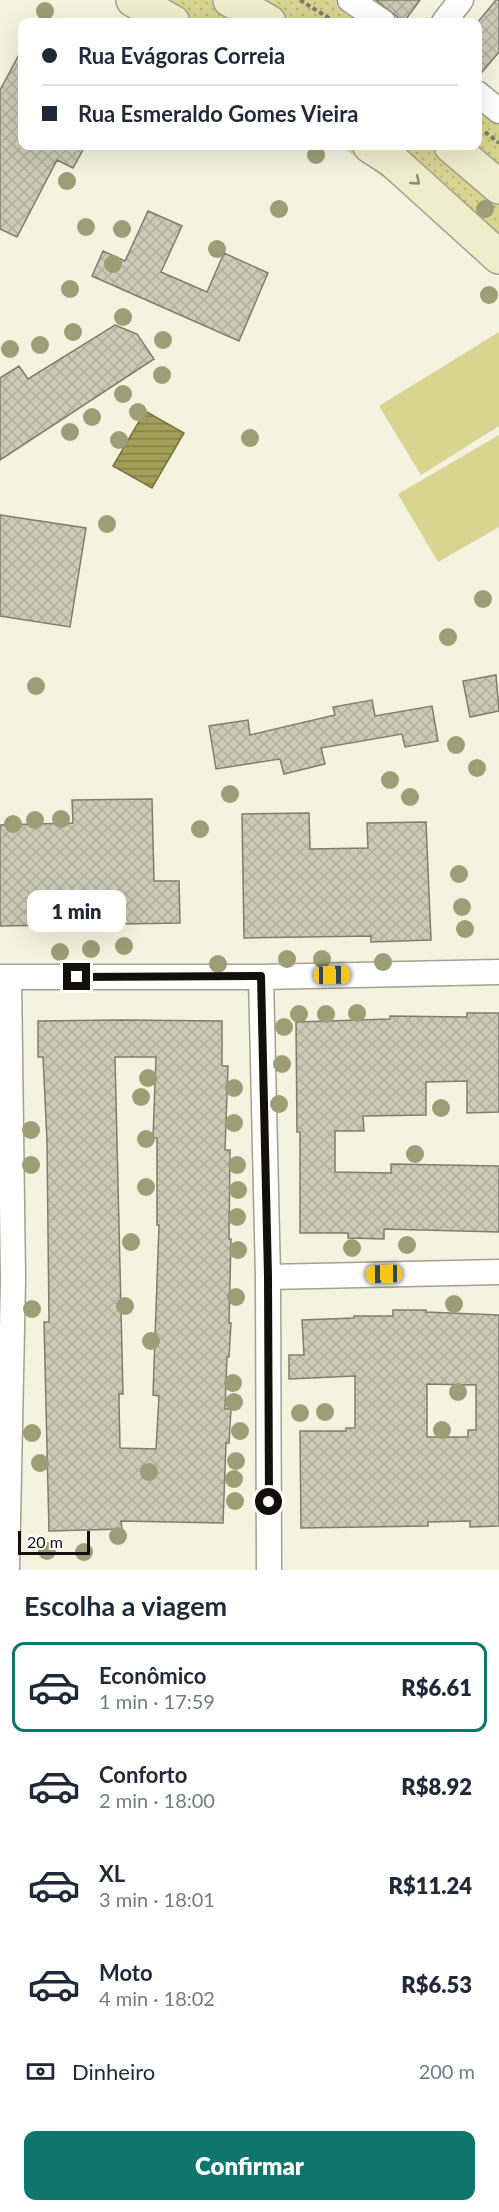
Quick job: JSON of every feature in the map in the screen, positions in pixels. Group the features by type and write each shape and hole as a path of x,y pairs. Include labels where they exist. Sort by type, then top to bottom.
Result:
{"main road":[{"path":"133,0 166,18"},
{"path":"141,0 157,4 173,4 181,0"},
{"path":"230,0 262,18"},
{"path":"376,150 392,160 499,257"},
{"path":"456,150 499,187"}],"street":[{"path":"350,0 377,18"},
{"path":"447,18 461,0"},
{"path":"482,97 499,111"},
{"path":"7,1570 4,977 499,972"},
{"path":"261,976 268,1276 269,1570"},
{"path":"268,1276 499,1272"}],"path":[{"path":"300,0 329,18"}],"shaded area":[{"path":"114,0 369,0 398,18 147,18"},
{"path":"482,82 499,96 499,274 454,230 346,150 482,150"},
{"path":"499,332 499,426 421,475 379,406"},
{"path":"145,411 184,433 152,488 113,466"},
{"path":"499,435 499,527 438,562 398,494"}],"building":[{"path":"376,0 420,0 407,18 399,18"},
{"path":"496,0 499,0 499,52 482,72 482,18"},
{"path":"18,56 18,150 83,150 73,168 57,160 17,237 0,229 0,90"},
{"path":"148,211 182,226 161,272 207,292 224,253 268,273 239,341 92,276 103,251 125,261"},
{"path":"115,325 137,334 154,359 0,460 0,378 19,366 28,379"},
{"path":"0,515 86,528 70,627 0,616"},
{"path":"496,675 499,711 470,717 463,681"},
{"path":"372,700 375,716 432,706 438,741 405,747 402,734 321,748 325,764 284,774 280,759 216,769 209,726 248,720 250,735 335,715 333,707"},
{"path":"152,799 154,881 179,881 180,923 0,926 0,825 73,823 72,800"},
{"path":"309,813 310,849 368,848 367,823 426,822 431,940 371,942 371,936 244,938 242,814"},
{"path":"467,1013 499,1013 499,1112 467,1113 467,1081 426,1082 426,1115 363,1116 364,1131 335,1131 335,1172 391,1173 391,1164 499,1166 499,1232 384,1229 384,1239 348,1238 348,1233 300,1233 300,1132 297,1132 296,1022 390,1019 390,1016 467,1017"},
{"path":"38,1021 222,1021 222,1066 228,1066 225,1150 230,1150 229,1239 231,1239 229,1323 231,1323 225,1409 231,1409 229,1443 226,1443 223,1523 121,1521 122,1529 49,1531 44,1322 49,1322 47,1141 43,1057 38,1057","holes":["115,1057 156,1057 153,1138 157,1138 157,1225 159,1225 153,1395 159,1396 156,1449 120,1448 119,1394 123,1394"]},
{"path":"393,1310 499,1315 499,1526 470,1527 470,1521 428,1522 428,1526 301,1528 300,1431 346,1431 346,1428 355,1428 355,1376 289,1379 289,1355 304,1355 302,1320 393,1316","holes":["427,1384 476,1385 476,1430 468,1430 468,1437 427,1437"]}],"route":[{"path":"77,977 261,976 268,1276 269,1502"}]}
